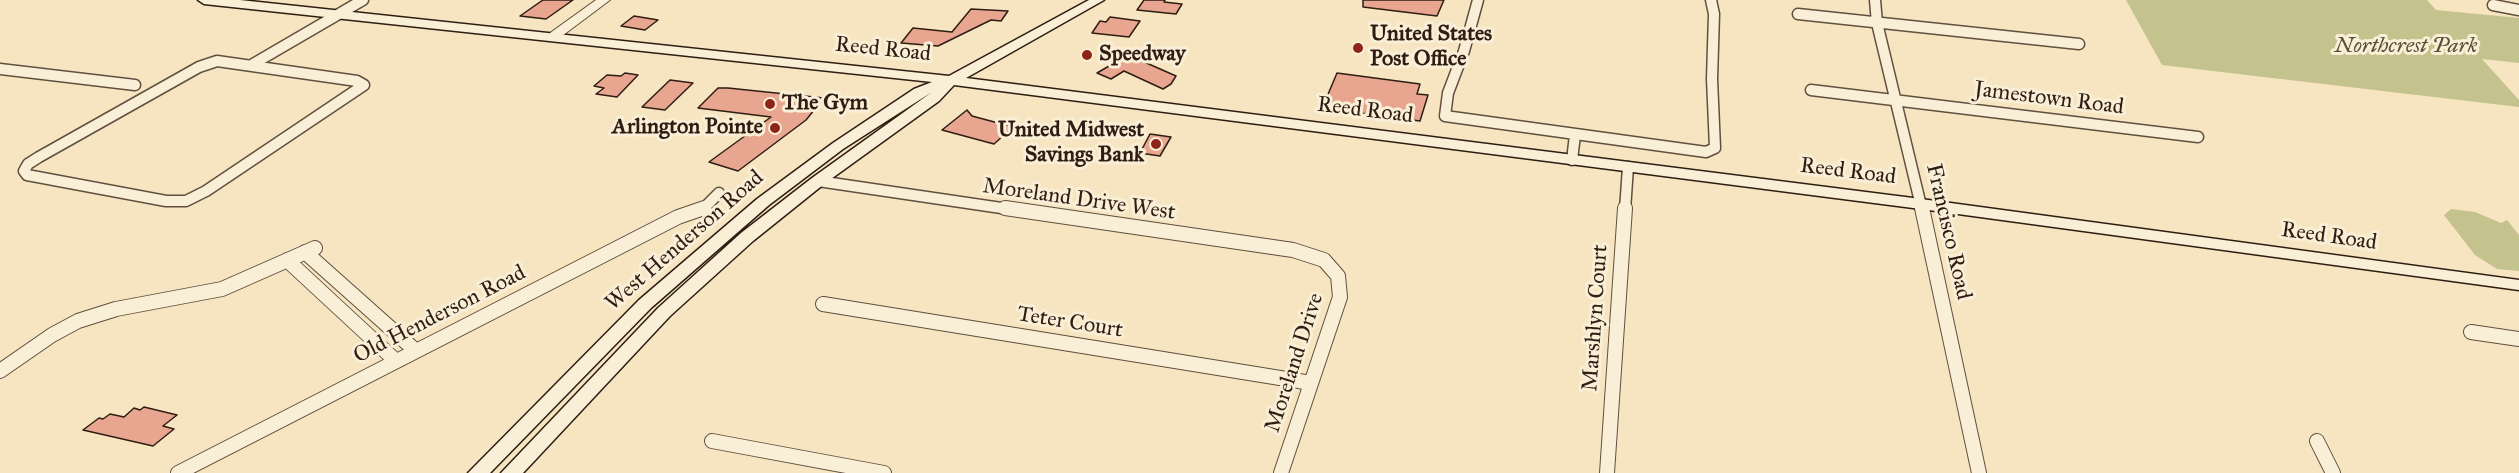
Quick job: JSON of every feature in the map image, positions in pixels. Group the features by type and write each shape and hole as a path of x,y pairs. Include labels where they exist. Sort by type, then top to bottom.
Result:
{"main road":[{"name":"Reed Road","path":"204,0 951,80 1921,204 2519,285"},
{"name":"West Henderson Road","path":"478,473 611,338 686,267 763,202 838,146 919,92 951,80 1098,0"},
{"name":"West Henderson Road","path":"511,473 664,312 747,237 818,181 934,98 951,80"},
{"path":"770,184 824,147 838,146"}],"street":[{"path":"253,64 362,82 363,88 197,197 175,202 166,201 27,175 24,171 28,164 39,157 207,63 226,61 253,64 363,0"},
{"path":"554,36 604,0"},
{"path":"1478,0 1464,51 1448,93 1443,112 1445,116 1575,135 1712,151 1715,148 1712,79 1714,14 1711,0"},
{"name":"Francisco Road","path":"1875,0 1877,22 1921,204 1979,473"},
{"path":"2490,3 2519,9"},
{"path":"2490,3 2501,13"},
{"path":"1798,14 2079,44"},
{"path":"0,69 135,85"},
{"name":"Jamestown Road","path":"1811,90 2198,137"},
{"path":"1572,160 1575,135"},
{"name":"Marshlyn Court","path":"1607,473 1628,167"},
{"name":"Moreland Drive West","path":"818,181 1293,250 1315,255 1332,267"},
{"name":"Old Henderson Road","path":"178,473 678,217 701,211 719,193"},
{"path":"0,370 78,321 116,309 211,292 310,250 416,351"},
{"path":"287,260 396,361"},
{"name":"Moreland Drive","path":"1281,473 1340,297 1340,281 1332,267"},
{"name":"Teter Court","path":"823,304 1311,383"},
{"path":"2471,332 2519,339"},
{"path":"712,441 884,473"},
{"path":"2317,441 2333,473"}],"green space":[{"name":"Northcrest Park","path":"2126,0 2427,0 2436,10 2519,18 2519,63 2482,59 2519,100 2519,107 2162,65"},
{"path":"2451,209 2475,212 2501,223 2507,220 2519,235 2519,271 2497,269 2475,255 2444,215"}],"building":[{"path":"543,0 573,0 546,19 520,16"},
{"path":"1144,0 1165,0 1164,2 1182,4 1176,14 1137,10"},
{"path":"1363,0 1444,0 1437,16 1363,7"},
{"path":"971,9 1008,11 1001,21 991,20 938,46 901,43 913,28 952,32"},
{"path":"634,16 658,20 645,30 621,26"},
{"path":"1110,17 1140,21 1129,37 1092,33 1100,21 1106,22"},
{"path":"1135,51 1149,58 1142,61 1176,76 1171,84 1163,89 1124,71 1111,79 1097,73"},
{"path":"625,73 638,75 617,97 596,94 604,88 594,86 607,75 621,76"},
{"path":"1337,73 1420,84 1417,94 1428,95 1420,121 1329,109 1332,100 1326,99"},
{"path":"670,80 693,83 665,110 642,107"},
{"name":"Arlington Pointe","path":"718,88 824,98 806,120 738,171 709,162 771,117 698,108"},
{"path":"967,110 972,116 1013,127 994,144 942,130"},
{"name":"United Midwest Savings Bank","path":"1150,134 1171,137 1160,156 1140,153"},
{"path":"144,407 177,415 163,426 174,429 153,446 83,430 99,418 103,419 110,414 124,417 134,408 140,410"}],"place":[{"name":"United States Post Office","path":"1358,48"},
{"name":"Speedway","path":"1087,55"},
{"name":"The Gym","path":"770,104"},
{"name":"Arlington Pointe","path":"775,128"},
{"name":"United Midwest Savings Bank","path":"1156,144"}]}
